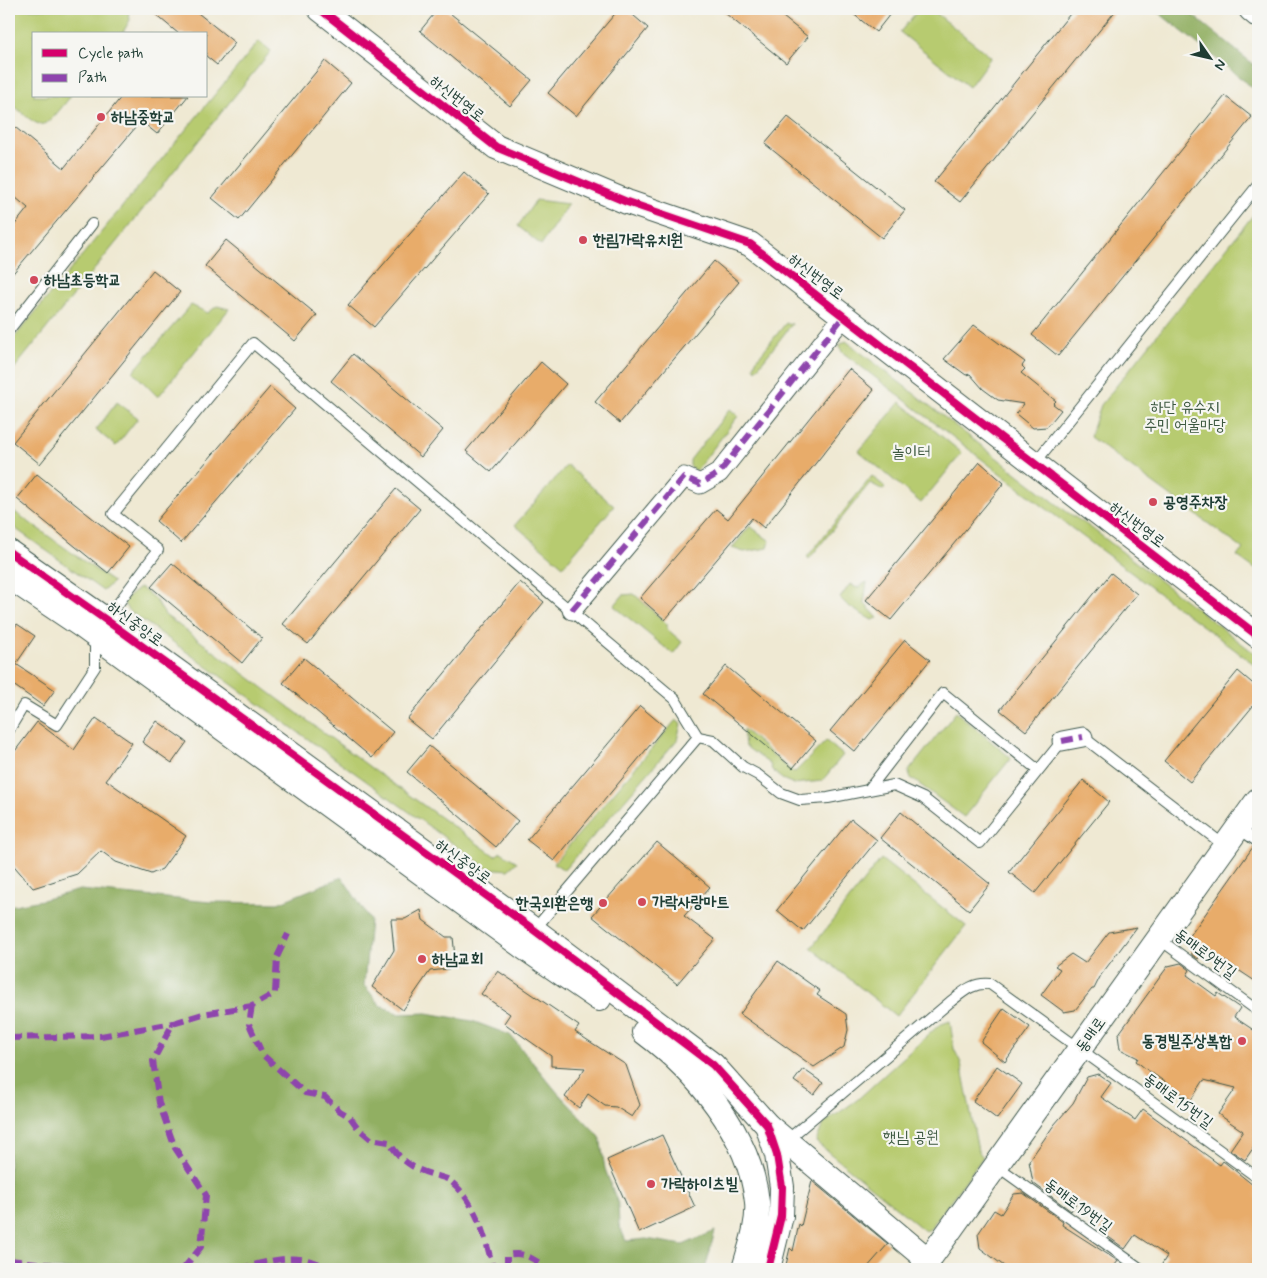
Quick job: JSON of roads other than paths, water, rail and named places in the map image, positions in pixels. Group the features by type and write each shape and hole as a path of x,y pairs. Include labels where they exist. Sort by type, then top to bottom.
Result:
{"main road":[{"path":"1252,9 1258,14"}],"street":[{"name":"하신번영로","path":"320,9 496,147 627,202 750,244 1258,636"},
{"path":"572,610 684,477 700,484 719,473 844,316"},
{"name":"하신중앙로","path":"9,552 101,628 528,938 713,1065 767,1125 777,1155 782,1187 781,1216 768,1269"},
{"name":"하신중앙로","path":"9,576 101,628"},
{"path":"1062,741 1083,737"},
{"name":"동매로","path":"930,1267 997,1166 1258,800"},
{"name":"하신중앙로","path":"528,938 656,1040 684,1067 734,1133 748,1166 757,1203 754,1233 744,1269"},
{"path":"767,1125 930,1267"}],"lane":[{"path":"1034,464 1258,186"},
{"path":"9,330 92,224"},
{"path":"9,730 24,705 57,725 95,667 101,628 158,550 113,514 253,342 376,449 572,610 675,699 698,737 713,740 743,767 758,775 781,793 800,800 828,798 894,785 923,798 980,843 1062,741"},
{"path":"869,789 943,693 1038,770"},
{"path":"528,938 698,737"},
{"path":"1083,737 1232,837 1258,842"},
{"name":"동매로9번길","path":"1159,939 1258,1011"},
{"name":"동매로15번길","path":"786,1141 950,1002 975,984 990,984 1081,1048 1258,1178"},
{"name":"동매로19번길","path":"997,1166 1141,1269"}],"place":[{"name":"하남중학교","path":"101,117"},
{"name":"한림가락유치원","path":"583,240"},
{"name":"하남초등학교","path":"34,280"},
{"name":"공영주차장","path":"1153,502"},
{"name":"가락사랑마트","path":"642,902"},
{"name":"한국외환은행","path":"603,903"},
{"name":"하남교회","path":"422,959"},
{"name":"동경빌주상복합","path":"1242,1041"},
{"name":"가락하이츠빌","path":"651,1184"}],"park label":[{"name":"하단 유수지 주민 어울마당","path":"1185,416"},
{"name":"놀이터","path":"911,452"},
{"name":"햇님 공원","path":"911,1137"}]}
